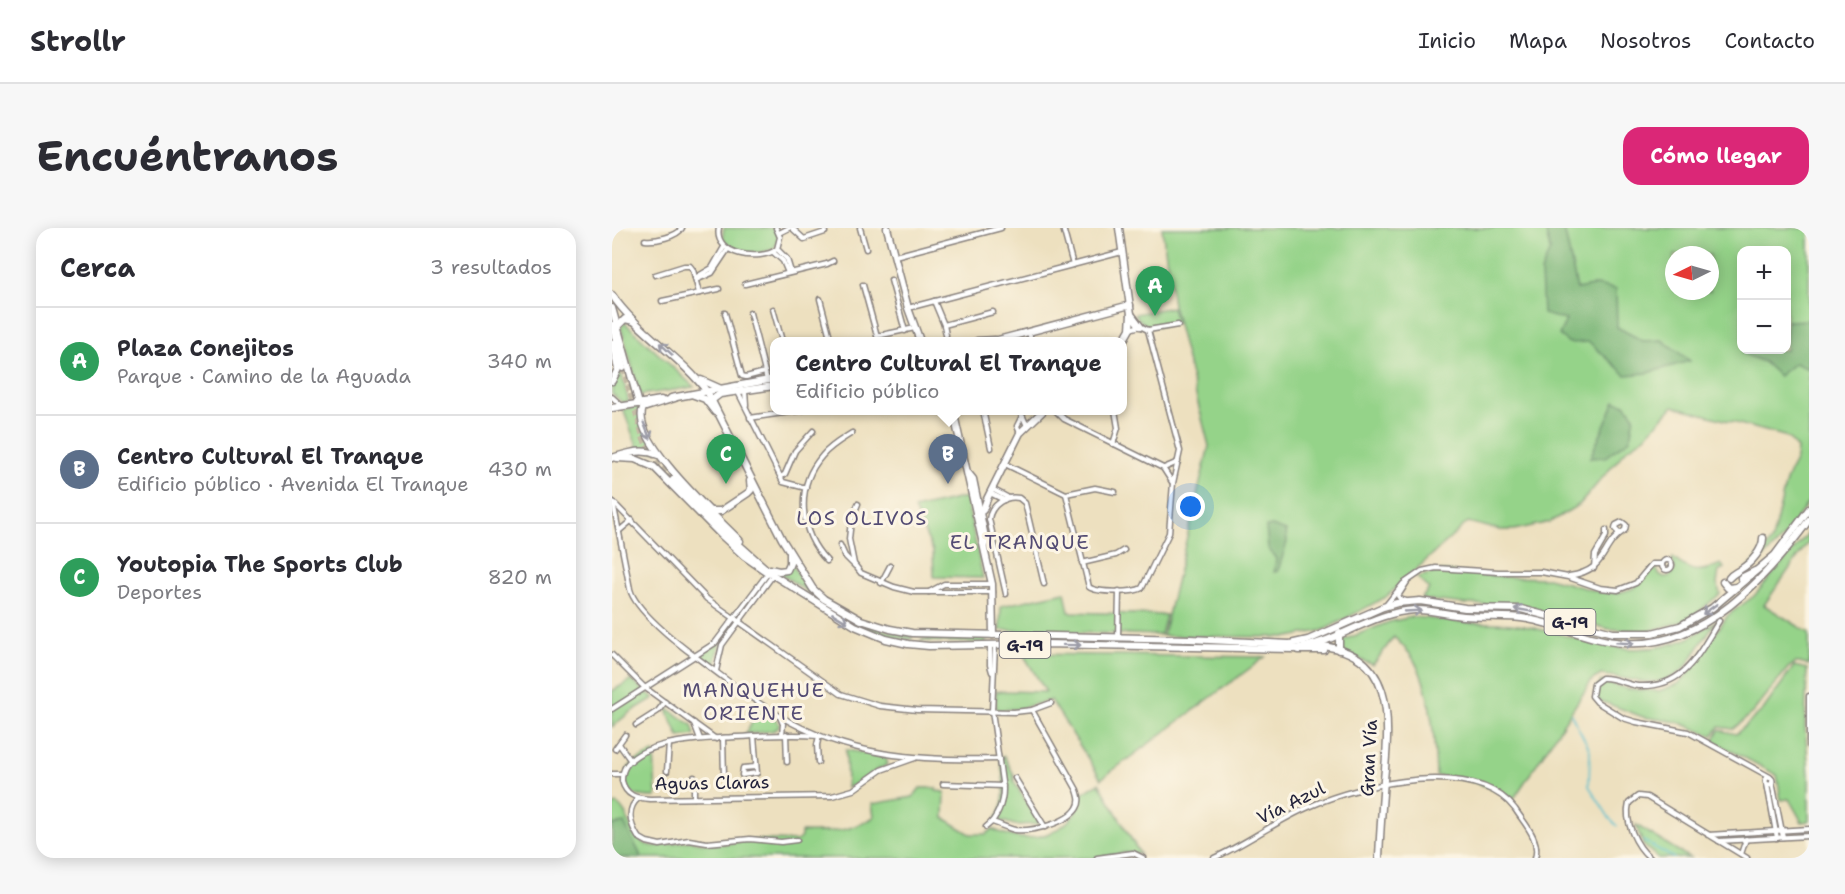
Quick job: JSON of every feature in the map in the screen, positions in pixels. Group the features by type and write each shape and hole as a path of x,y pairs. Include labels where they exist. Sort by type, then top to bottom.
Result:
{"main road":[{"path":"887,228 908,308 918,334"},
{"path":"1119,228 1131,314 1130,329 1125,337"},
{"path":"612,295 635,321 692,374 712,400 719,416"},
{"path":"1008,337 1130,305"},
{"path":"612,308 623,368"},
{"path":"1131,314 1140,326"},
{"path":"615,326 625,320 635,321"},
{"path":"615,326 639,404"},
{"path":"612,343 618,368 617,375 612,381"},
{"path":"692,374 719,388"},
{"path":"712,400 718,395 770,380"},
{"path":"612,408 687,396 719,388 770,386"},
{"name":"G-19","path":"687,396 697,395 705,399 719,416 809,585 824,599 866,622 912,633 1118,638 1292,646 1383,607 1413,602 1465,608 1521,609 1605,632 1636,635 1659,632 1699,617 1785,552 1809,520"},
{"path":"675,398 646,406 641,412 646,431 660,456 674,474 753,557"},
{"path":"954,415 992,584 993,635 998,642 1033,645"},
{"path":"977,513 989,495 1020,433 1039,415"},
{"path":"612,458 638,451 648,451 660,456"},
{"name":"G-19","path":"612,458 629,458 651,465 744,556 860,629 886,639 921,646 1312,645 1393,613 1420,610 1462,616 1527,619 1614,642 1637,644 1653,642 1685,633 1707,622 1727,607 1761,572 1809,509"},
{"path":"969,474 973,478 977,513"},
{"path":"711,511 721,511 748,494 751,490 750,477"},
{"path":"673,480 769,572 785,571 789,566 790,553"},
{"path":"976,497 980,499 989,495"},
{"path":"724,525 727,512 749,498 754,497 763,502"},
{"path":"1729,578 1732,573 1745,566 1762,548 1763,538"},
{"path":"1741,578 1761,572"},
{"path":"1750,591 1761,572"},
{"path":"1725,597 1724,582 1728,588 1738,587"},
{"path":"1358,627 1371,618 1394,610 1397,603"},
{"path":"1337,650 1339,630 1342,625"},
{"path":"908,644 914,640 912,633"},
{"path":"921,646 922,637 949,635"},
{"name":"Gran Vía","path":"1312,645 1331,647 1367,665 1382,688 1388,732 1379,858"},
{"name":"Gran Vía","path":"1292,646 1337,650"}],"street":[{"path":"645,240 677,234 682,228"},
{"path":"719,228 719,239 726,248 751,254 775,251"},
{"path":"860,228 866,249"},
{"path":"894,256 1001,228"},
{"path":"1064,228 1073,265"},
{"path":"775,251 780,243 779,230 793,229 804,238 825,232"},
{"path":"696,279 712,273 726,248"},
{"path":"775,251 790,273"},
{"path":"908,308 1122,252"},
{"path":"745,284 833,261"},
{"path":"655,275 687,265 693,270 699,294"},
{"path":"891,280 905,331"},
{"path":"863,285 876,336 905,331 918,334"},
{"path":"662,301 719,289"},
{"path":"820,299 830,337"},
{"path":"934,301 946,335"},
{"path":"773,309 781,337"},
{"path":"944,325 993,312"},
{"path":"725,313 742,376 765,372"},
{"path":"750,313 765,372 770,380"},
{"path":"1130,329 1140,326 1148,330 1178,325"},
{"path":"1066,494 1086,583 1090,589 1140,590 1149,577 1169,534 1173,483 1180,445 1148,330"},
{"path":"1029,332 1030,337"},
{"path":"743,389 750,418 781,477 786,484 806,488"},
{"path":"612,397 623,406"},
{"path":"750,418 772,415"},
{"path":"984,415 991,448"},
{"path":"1020,415 1017,426 1020,433"},
{"path":"1022,415 1027,426"},
{"path":"1060,415 1163,468 1173,483"},
{"path":"1113,444 1118,428 1116,415"},
{"path":"781,477 785,474 795,451 813,431"},
{"path":"827,561 807,530 804,512 806,488 812,470 822,455 852,433"},
{"path":"1163,468 1178,462"},
{"path":"1004,464 1066,494 1095,488 1115,492"},
{"path":"989,495 1006,499 1019,498 1025,503 1044,584"},
{"path":"1006,499 992,510 989,519 1006,594"},
{"path":"612,501 707,599 826,685 848,697 896,708 1014,712 1032,710 1051,703"},
{"path":"612,501 633,598 673,641 780,717 819,736 888,758 999,759"},
{"path":"855,567 850,552 849,533 858,504"},
{"path":"619,531 632,520"},
{"path":"1594,568 1595,555 1606,536 1606,531"},
{"path":"1568,577 1594,568 1619,533"},
{"path":"840,545 845,556 861,573 881,583 907,591 993,592"},
{"path":"1082,563 1116,555 1124,550"},
{"path":"1383,607 1390,602 1400,587 1422,572 1436,568 1541,572 1568,577 1600,588 1618,590 1636,583 1652,564 1662,564"},
{"path":"881,583 890,566"},
{"path":"612,709 715,643 769,572"},
{"path":"716,671 722,645 739,622 769,572"},
{"path":"1397,603 1397,595 1407,582"},
{"path":"928,592 944,584 992,584"},
{"path":"971,584 971,592"},
{"path":"1118,638 1119,591"},
{"path":"1400,592 1398,597 1400,599 1413,602"},
{"path":"1719,621 1694,660 1675,679 1662,684 1641,686 1602,678 1594,684 1592,696 1597,702 1623,718 1688,732 1757,772 1768,781 1783,837"},
{"path":"986,827 992,822 1002,802 1004,786 992,711 993,673 990,665 993,646"},
{"path":"612,655 644,687 716,739"},
{"path":"1809,696 1809,746"},
{"path":"636,724 657,712 665,702"},
{"path":"992,822 1015,830 1045,827 1075,811 1078,807 1077,790 1032,710"},
{"path":"780,717 784,734"},
{"path":"694,722 700,740"},
{"path":"783,724 789,722"},
{"path":"801,734 804,732 803,729"},
{"name":"Aguas Claras","path":"784,734 787,762"},
{"name":"Aguas Claras","path":"819,736 784,734 669,744 648,751 631,761 622,774 622,782 626,790 639,798 838,795 853,790 887,767 915,758"},
{"path":"615,749 625,735"},
{"name":"Aguas Claras","path":"754,736 756,764"},
{"path":"818,762 819,736"},
{"name":"Aguas Claras","path":"723,738 724,776"},
{"path":"619,744 631,761"},
{"path":"668,771 669,744"},
{"path":"887,767 888,758"},
{"path":"612,774 622,774"},
{"path":"693,777 694,798"},
{"path":"1015,778 1045,827"},
{"name":"Vía Azul","path":"1214,858 1310,806 1338,795 1384,783 1454,780 1472,783 1490,790 1512,805 1534,840 1537,852 1535,858"},
{"path":"1768,781 1777,838"},
{"path":"943,784 1004,786"},
{"path":"1650,858 1640,846 1631,827 1628,806 1635,797 1647,797 1747,858"},
{"path":"639,798 631,808 631,820 638,837 653,844 671,844 689,840 707,843 750,839 781,842 797,840"},
{"path":"1708,835 1809,829"},
{"path":"1741,854 1750,832"},
{"path":"1718,841 1809,836"},
{"path":"1097,858 1133,853 1143,858"}],"green space":[{"path":"724,228 772,228 778,233 777,242 775,247 762,252 753,253 734,249 723,237"},
{"path":"1162,228 1809,228 1809,501 1783,538 1752,569 1748,569 1772,540 1786,481 1796,458 1797,449 1784,436 1673,406 1645,437 1627,449 1580,504 1550,522 1514,530 1500,530 1468,522 1386,597 1324,630 1289,637 1163,636 1209,446 1173,305"},
{"path":"1545,228 1564,228 1577,289 1597,285 1616,289 1617,327 1643,341 1662,340 1690,361 1647,373 1626,375 1589,342 1569,343 1559,335 1566,320 1543,314 1541,272 1550,250"},
{"path":"1172,307 1176,323 1148,325 1135,314"},
{"path":"1809,320 1809,369 1795,363 1779,376 1764,362 1743,354 1791,354 1791,321"},
{"path":"624,322 694,387 640,395 621,328"},
{"path":"621,371 629,402 622,402 612,394 612,385"},
{"path":"1615,401 1625,404 1634,416 1630,439 1605,457 1590,458"},
{"path":"641,406 640,411 655,452 638,449 623,409"},
{"path":"966,497 983,578 934,577 933,551 914,509"},
{"path":"1272,526 1286,531 1287,542 1278,571 1274,572 1276,559 1268,548 1266,527"},
{"path":"1809,532 1809,541 1764,605 1809,633 1809,665 1797,663 1788,668 1753,712 1733,729 1719,727 1712,736 1678,722 1643,717 1598,700 1595,689 1601,681 1628,689 1659,691 1678,684 1687,675 1728,615 1754,596"},
{"path":"1673,558 1685,567 1696,570 1721,564 1724,568 1719,571 1717,583 1720,594 1684,621 1649,631 1609,629 1521,606 1465,604 1421,599 1429,589 1417,577 1443,571 1504,577 1548,578 1600,592 1618,593 1634,588 1656,568 1664,577 1670,576 1675,569"},
{"path":"792,563 809,591 830,607 857,620 911,636 912,639 876,633 843,616 781,574"},
{"path":"764,580 766,582 720,644 715,666 700,655 719,643"},
{"path":"1065,592 1069,612 1166,615 1161,635 1000,630 1001,606"},
{"path":"1412,617 1518,625 1603,645 1645,649 1666,646 1689,638 1716,621 1685,668 1675,676 1655,682 1601,675 1592,680 1513,800 1476,783 1436,776 1433,733 1425,687 1413,658 1394,637 1373,665 1340,651 1341,641 1389,622"},
{"path":"986,638 986,643 921,641 923,639"},
{"path":"1023,654 1265,657 1101,779 1051,700 1017,709 996,710 996,691 1046,692"},
{"path":"1794,666 1807,669 1805,726 1809,776 1809,821 1802,822 1789,799 1781,800 1777,775 1713,741 1719,730 1736,734 1763,710"},
{"path":"631,680 654,698 629,713 612,727 612,691"},
{"path":"666,707 692,725 695,735 679,737"},
{"path":"761,708 778,722 779,726 771,731 745,734"},
{"path":"846,750 884,756 887,765 847,788"},
{"path":"654,752 656,797 643,797 631,793 626,786 626,772 634,762"},
{"path":"1004,756 1014,775 1014,782 1040,824 1015,825 996,819 1004,796 1000,758"},
{"path":"1099,783 1140,854 1130,852 1091,858 612,858 612,806 617,804 624,812 637,838 648,845 660,846 685,841 719,844 757,840 797,841 801,837 801,832 821,832 857,826 874,817 872,804 913,797 920,788 936,788 936,791 945,792 944,818 970,834 986,834 992,829 1014,837 1029,838 1047,834 1064,825 1076,812 1080,795"},
{"path":"624,823 640,858 612,858 612,825"},
{"path":"1636,825 1690,858 1658,858 1643,845"}],"waterway":[{"path":"1571,714 1590,750 1589,786 1617,826"},
{"path":"1643,841 1674,858"}],"tunnel":[{"path":"623,368 644,440 673,480"}],"place":[{"name":"Plaza Conejitos","path":"1155,316"},
{"name":"Youtopia The Sports Club","path":"726,484"},
{"name":"Centro Cultural El Tranque","path":"948,484"}],"district":[{"name":"LOS OLIVOS","path":"862,518"},
{"name":"EL TRANQUE","path":"1020,542"},
{"name":"MANQUEHUE ORIENTE","path":"754,702"}]}
